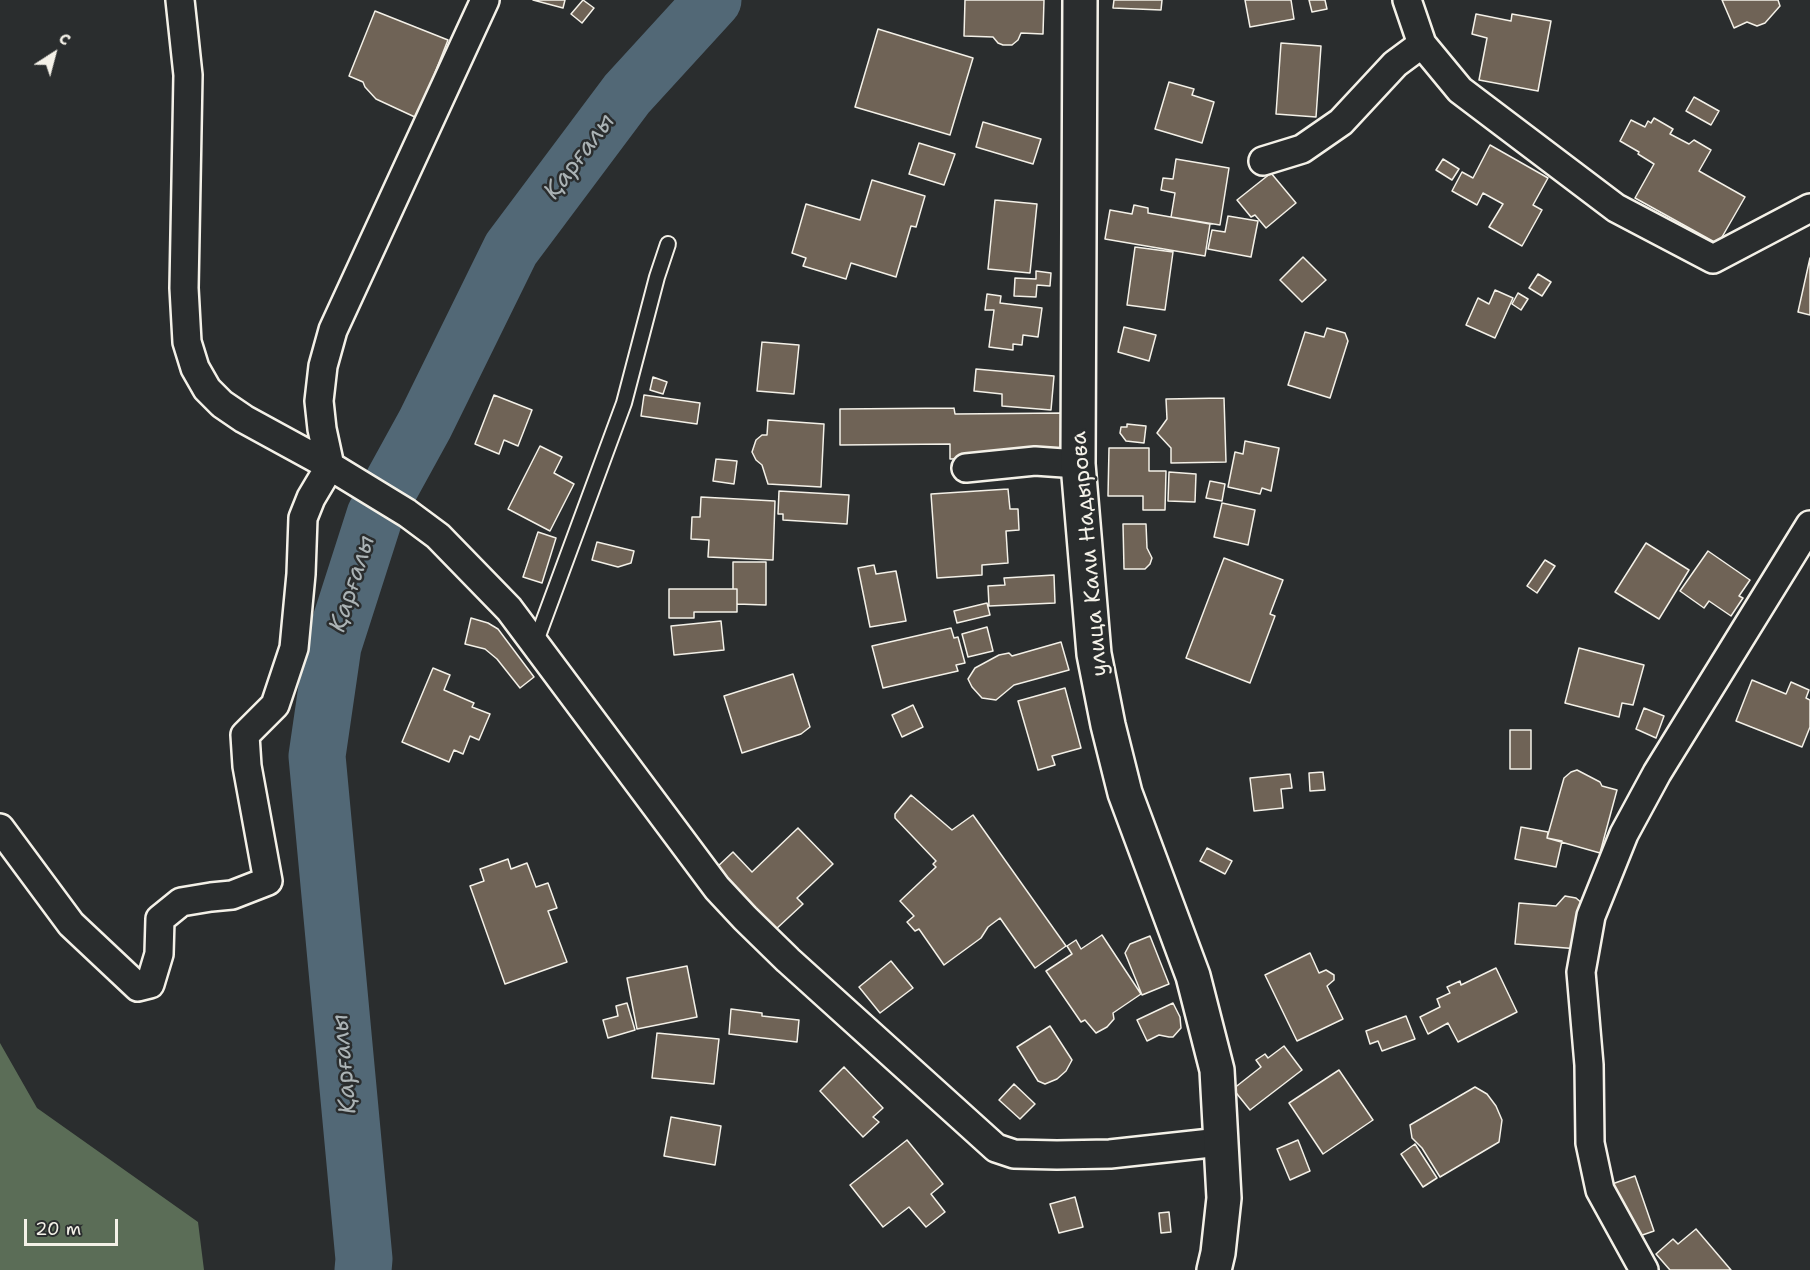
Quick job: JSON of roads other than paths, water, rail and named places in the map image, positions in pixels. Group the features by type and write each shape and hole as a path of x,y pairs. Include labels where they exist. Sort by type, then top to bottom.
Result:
{"street":[{"path":"180,0 188,75 184,288 187,342 195,368 207,389 222,404 244,419 330,466 407,513 438,536 509,609 717,888 788,960 996,1148 1014,1154 1110,1154 1220,1142"},
{"path":"0,828 71,924 138,987 150,984 159,954 160,919 181,902 232,895 268,881 248,766 245,735 275,705 294,648 301,574 303,518 311,498 330,466 319,401 323,366 333,330 485,0"},
{"name":"улица Кали Надырова","path":"1080,0 1078,464 1094,654 1125,793 1193,976 1217,1070 1224,1198 1214,1270"},
{"path":"1407,0 1422,44 1460,90 1616,208 1713,259 1810,208"},
{"path":"1263,161 1302,149 1341,122 1395,64 1422,44"},
{"path":"966,468 1035,461 1078,464"},
{"path":"1644,1270 1600,1190 1590,1143 1588,1065 1581,972 1591,916 1624,834 1658,773 1810,525"}],"lane":[{"path":"535,644 624,403 657,277 668,244"}],"waterway":[{"name":"Қарғалы","path":"363,1270 364,1259 317,756 333,646 375,515 425,424 511,249 627,94 713,0"}]}
